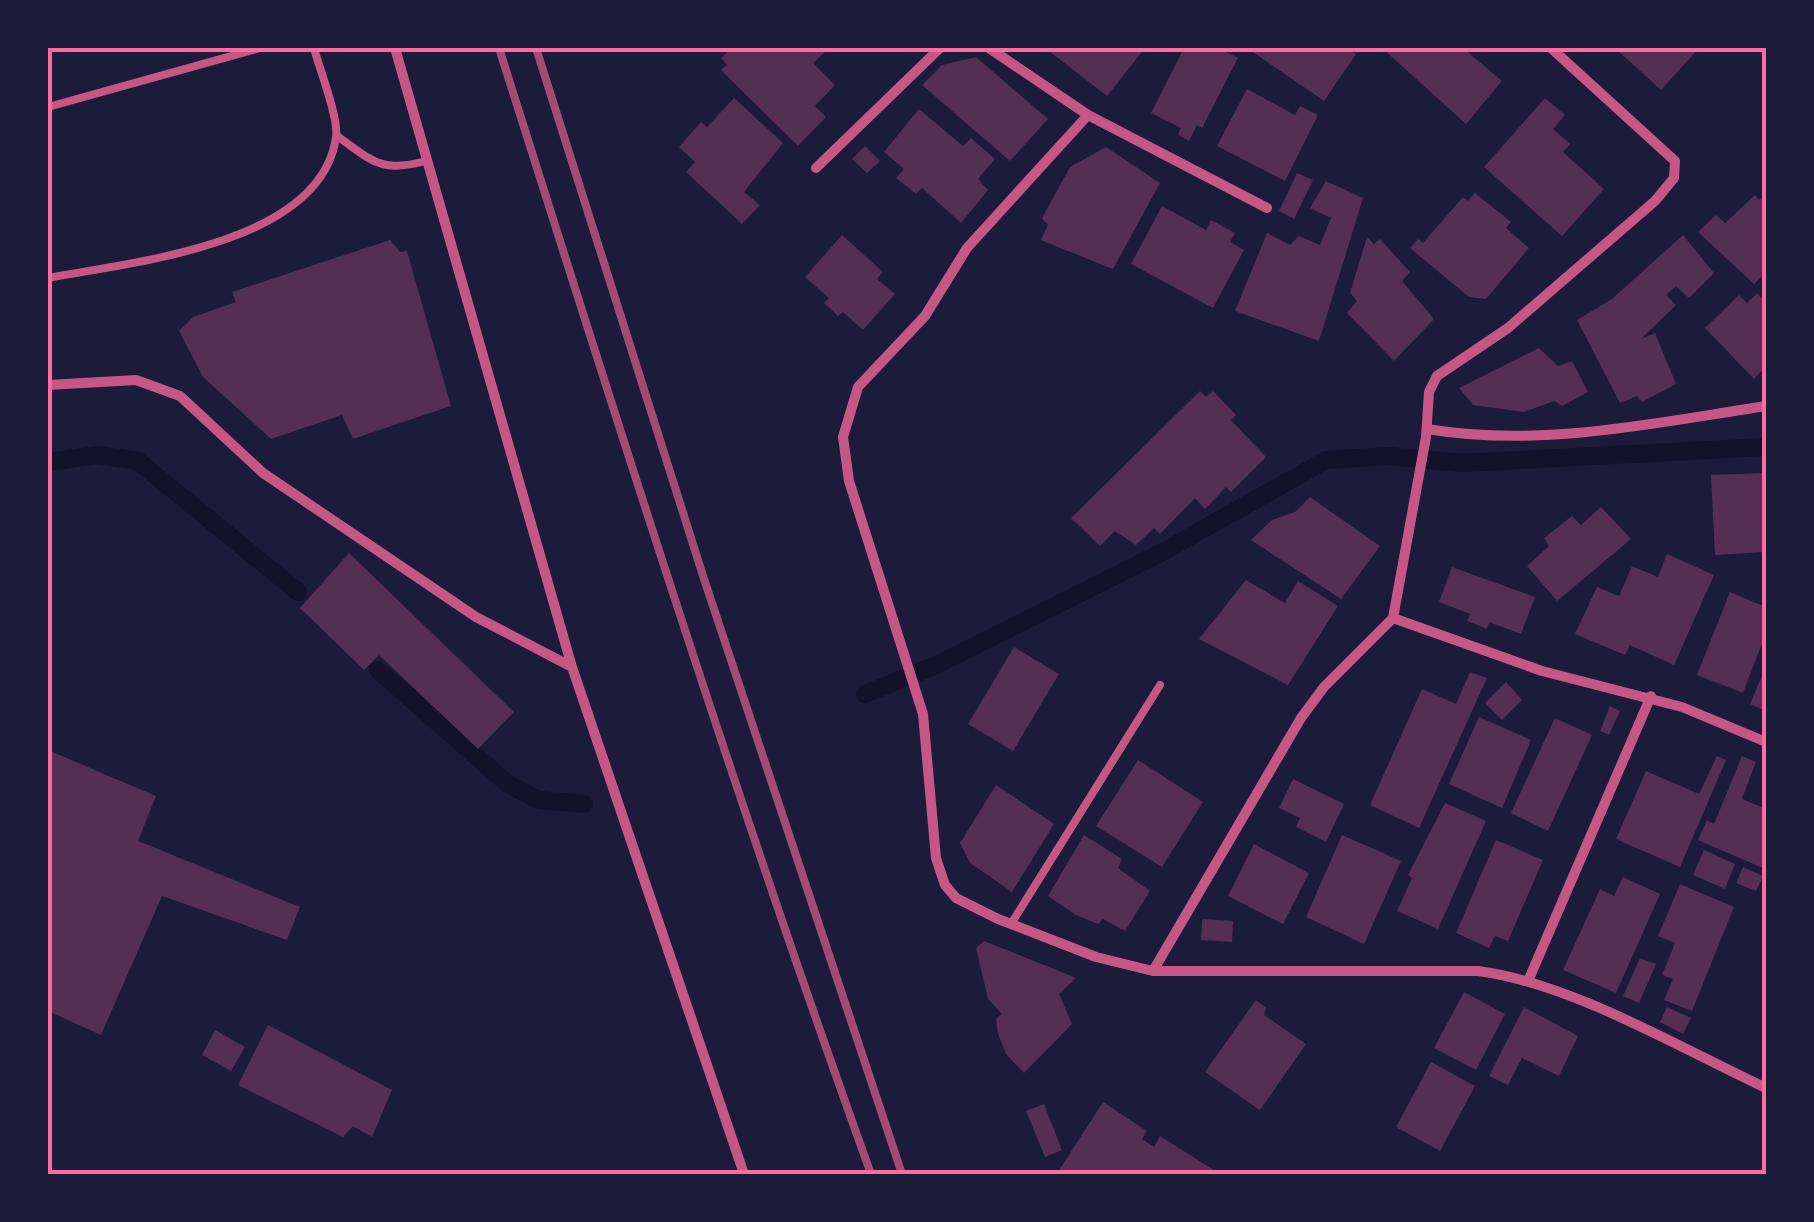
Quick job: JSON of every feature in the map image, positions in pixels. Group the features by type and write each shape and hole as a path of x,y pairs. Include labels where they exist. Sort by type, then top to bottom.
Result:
{"street":[{"path":"395,48 572,667 744,1174"},
{"path":"816,168 940,48"},
{"path":"989,48 1088,114 1267,208"},
{"path":"1153,971 1301,718 1324,687 1393,618 1417,492 1429,392 1438,376 1508,328 1655,202 1674,178 1675,161 1550,48"},
{"path":"1088,114 967,248 924,316 858,388 848,407 842,437 849,481 920,703 936,858 946,886 956,898 1012,924 1096,957 1153,971 1478,971 1528,981 1766,1088"},
{"path":"48,386 136,380 180,396 263,472 476,617 572,667"},
{"path":"1426,433 1560,437 1766,406"},
{"path":"1393,618 1542,671 1651,696 1766,742"},
{"path":"1528,981 1651,696"}],"lane":[{"path":"48,107 260,48"},
{"path":"48,278 225,243 268,221 318,182 337,136 314,48"},
{"path":"337,136 380,166 396,169 426,161"},
{"path":"1012,924 1160,685"}],"building":[{"path":"732,48 829,48 813,63 835,85 815,106 826,117 798,146 721,70 727,65 721,58"},
{"path":"1045,48 1145,48 1107,96"},
{"path":"1184,48 1218,48 1238,58 1202,128 1197,125 1189,141 1178,135 1181,128 1151,113"},
{"path":"1247,48 1347,48 1356,54 1324,101"},
{"path":"1382,48 1463,48 1502,81 1466,124"},
{"path":"1615,48 1699,48 1661,90"},
{"path":"976,57 1048,119 1010,161 922,85 942,65"},
{"path":"1247,89 1295,115 1300,106 1318,115 1285,181 1217,146"},
{"path":"734,98 783,143 744,192 760,205 742,224 686,172 695,162 679,147 701,122 707,127"},
{"path":"1545,98 1565,115 1553,129 1570,144 1563,152 1604,189 1562,236 1484,167"},
{"path":"919,109 963,146 971,138 995,159 978,179 988,190 961,223 922,188 916,194 896,178 904,169 884,152"},
{"path":"865,146 880,161 867,173 852,159"},
{"path":"1106,147 1160,183 1113,269 1041,240 1048,225 1042,218 1070,167"},
{"path":"1297,173 1313,180 1294,219 1279,211"},
{"path":"1326,181 1363,198 1319,341 1235,311 1267,233 1290,245 1299,236 1320,245 1331,218 1310,208"},
{"path":"1475,193 1511,222 1506,228 1529,248 1486,299 1469,297 1410,248 1418,239 1423,243 1463,197 1468,201"},
{"path":"1766,193 1766,272 1754,284 1698,232 1716,215 1725,223 1755,195 1759,200"},
{"path":"1162,206 1206,230 1211,220 1235,233 1230,242 1244,250 1213,308 1131,264"},
{"path":"842,235 883,272 877,279 895,294 863,330 843,312 838,316 824,303 829,298 805,277"},
{"path":"1683,235 1714,273 1689,298 1676,286 1666,295 1676,305 1641,339 1655,333 1676,384 1642,402 1637,396 1620,403 1577,320 1612,299"},
{"path":"1367,237 1374,244 1380,239 1410,272 1402,281 1434,319 1394,361 1347,313 1357,301 1350,293"},
{"path":"390,240 400,252 407,251 451,406 353,439 342,415 271,439 203,377 179,331 193,317 236,302 232,292"},
{"path":"1757,293 1766,303 1766,366 1754,379 1705,328 1739,295 1747,303"},
{"path":"1539,348 1558,366 1572,361 1588,392 1562,406 1554,401 1524,412 1473,405 1459,388"},
{"path":"1200,391 1206,397 1213,391 1236,415 1231,420 1266,457 1231,492 1226,487 1205,509 1195,498 1160,534 1154,528 1136,545 1115,531 1100,546 1071,518"},
{"path":"1766,473 1766,552 1715,555 1711,475"},
{"path":"1310,497 1380,546 1341,599 1251,540 1272,520 1295,512"},
{"path":"1601,507 1631,539 1557,601 1527,566 1549,546 1544,538 1572,516 1581,525"},
{"path":"349,553 514,712 478,749 379,655 364,670 300,608"},
{"path":"1667,554 1714,575 1674,665 1630,645 1625,655 1575,634 1597,587 1619,596 1632,566 1658,577"},
{"path":"1452,567 1535,597 1521,634 1489,622 1487,629 1467,621 1470,614 1439,602"},
{"path":"1246,580 1285,603 1298,581 1338,606 1288,685 1199,639"},
{"path":"1730,592 1766,607 1766,633 1743,693 1697,675"},
{"path":"1014,647 1059,674 1013,751 968,724"},
{"path":"1766,666 1766,711 1750,704"},
{"path":"1470,672 1487,678 1419,828 1370,805 1422,689 1456,704"},
{"path":"1506,682 1522,700 1502,720 1485,703"},
{"path":"1610,706 1620,711 1609,735 1600,731"},
{"path":"1479,717 1531,740 1502,808 1449,784"},
{"path":"1555,718 1592,735 1548,831 1511,813"},
{"path":"48,750 156,796 138,841 300,907 287,940 162,896 101,1035 48,1011"},
{"path":"1717,756 1726,760 1680,867 1616,839 1646,771 1699,794"},
{"path":"1742,756 1756,762 1742,799 1766,809 1765,869 1698,840 1707,820 1714,824"},
{"path":"1138,760 1203,802 1162,867 1096,826"},
{"path":"1293,779 1344,804 1326,842 1296,827 1300,818 1279,808"},
{"path":"996,785 1054,824 1012,892 970,863 960,843"},
{"path":"1445,803 1486,821 1438,929 1397,911 1412,878 1408,875"},
{"path":"1084,835 1122,859 1118,868 1150,891 1125,931 1103,919 1098,924 1076,915 1048,896"},
{"path":"1342,835 1401,861 1364,944 1306,917"},
{"path":"1496,840 1543,860 1508,941 1495,936 1489,948 1456,933"},
{"path":"1254,844 1309,873 1283,924 1228,896"},
{"path":"1704,850 1735,864 1725,889 1693,875"},
{"path":"1743,867 1763,876 1756,891 1736,883"},
{"path":"1623,877 1660,894 1616,993 1563,970 1600,889 1614,896"},
{"path":"1680,884 1734,907 1692,1011 1664,1000 1673,979 1662,975 1675,943 1658,936"},
{"path":"1202,919 1233,921 1232,942 1201,940"},
{"path":"984,941 1076,978 1059,994 1072,1024 1024,1073 1006,1054 998,1034 996,1019 1002,1014 988,999 976,948"},
{"path":"1640,958 1656,964 1639,1003 1623,996"},
{"path":"1464,992 1505,1014 1476,1070 1434,1048"},
{"path":"1256,1000 1266,1008 1264,1015 1306,1044 1260,1110 1205,1072"},
{"path":"1524,1007 1578,1036 1559,1076 1522,1058 1508,1085 1489,1076"},
{"path":"1667,1007 1691,1018 1683,1034 1660,1022"},
{"path":"268,1025 392,1090 372,1137 353,1126 343,1137 238,1085"},
{"path":"215,1030 245,1047 231,1071 202,1055"},
{"path":"1431,1062 1475,1086 1440,1151 1396,1127"},
{"path":"1103,1102 1147,1131 1142,1139 1154,1147 1160,1136 1220,1174 1058,1172"},
{"path":"1044,1104 1062,1150 1045,1157 1026,1111"}],"waterway":[{"path":"865,694 934,666 1159,554 1326,460 1388,456 1462,463 1766,447"},
{"path":"48,462 98,455 138,461 298,592"},
{"path":"378,670 508,784 539,800 584,804"}],"railway":[{"path":"499,48 726,754 871,1174"},
{"path":"536,48 704,579 902,1174"}]}
